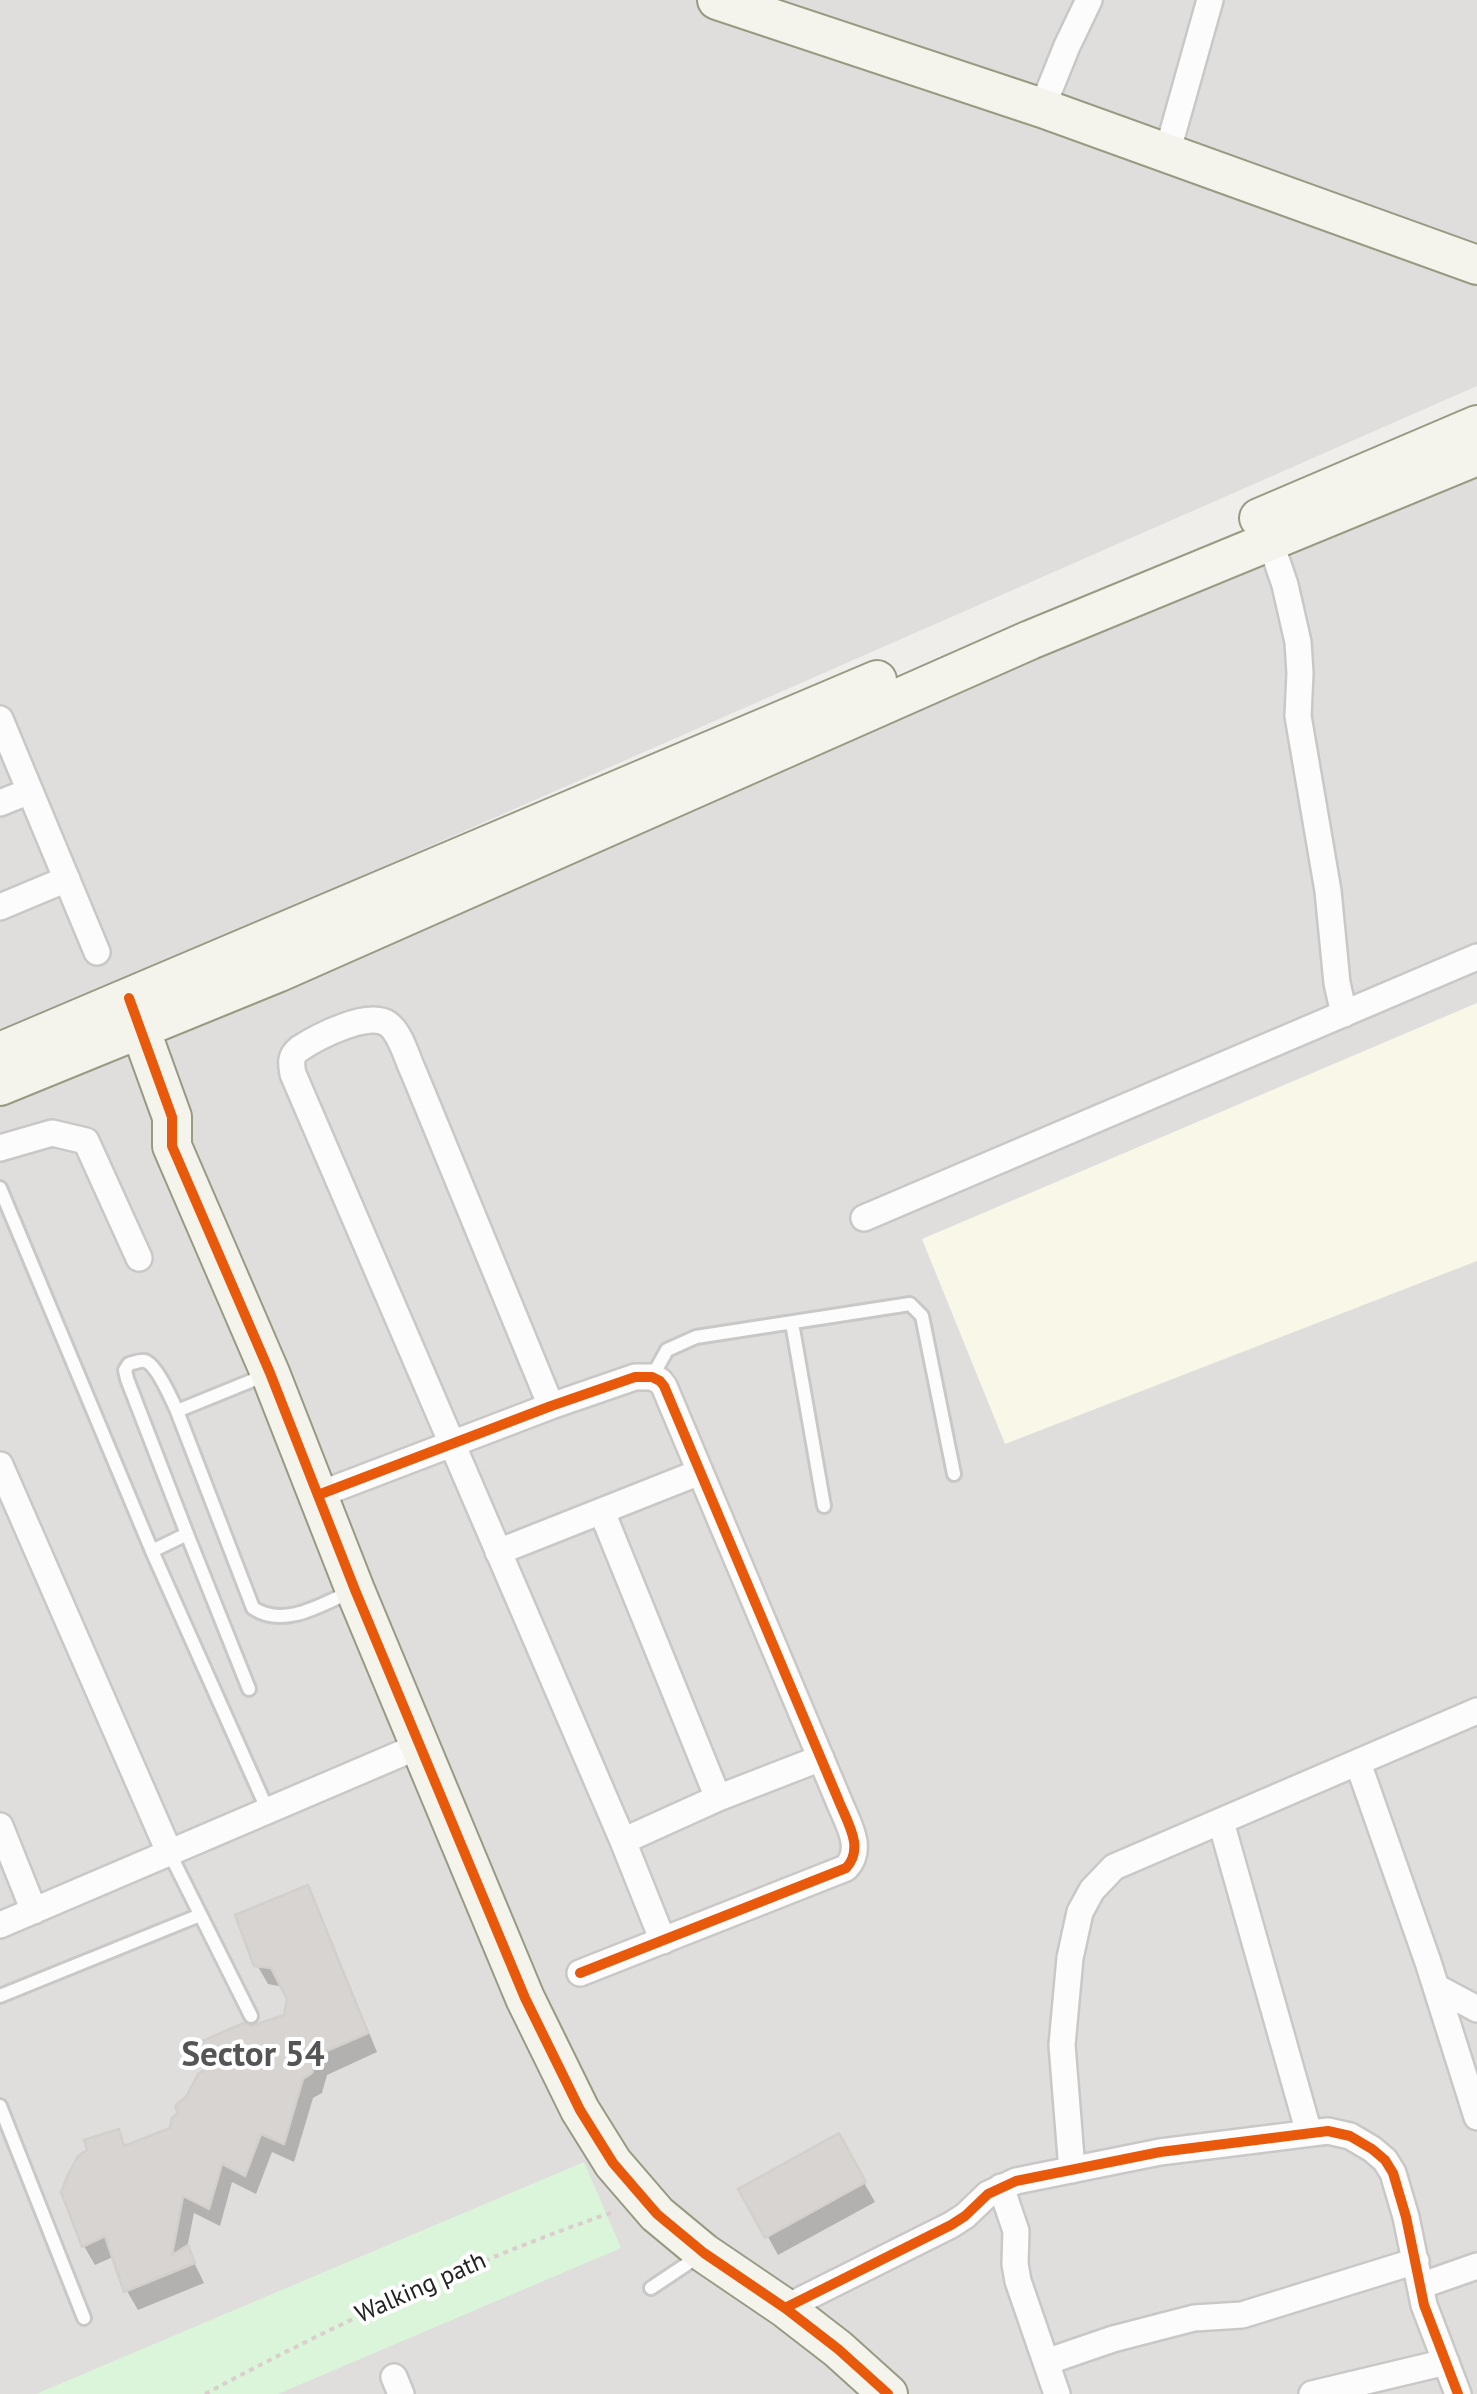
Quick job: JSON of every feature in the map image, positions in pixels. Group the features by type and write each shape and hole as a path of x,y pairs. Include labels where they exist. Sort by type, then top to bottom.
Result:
{"main road":[{"path":"718,0 763,8 1477,265"},
{"path":"0,1086 123,1019 1477,426"},
{"path":"0,1052 277,973 1030,640 1477,456"},
{"path":"123,1019 172,1117 172,1146 270,1373 418,1746 525,1998 580,2110 613,2164 657,2214 704,2253 838,2349 888,2394"}],"street":[{"path":"1042,108 1089,0"},
{"path":"1167,153 1210,0"},
{"path":"1270,541 1298,642 1298,716 1344,1014"},
{"path":"0,719 97,952"},
{"path":"0,803 30,791"},
{"path":"0,907 67,880"},
{"path":"864,1218 1477,957"},
{"path":"551,1406 394,1031 378,1019 361,1020 309,1042 294,1053 293,1074 663,1941"},
{"path":"0,1148 52,1133 86,1141 139,1258"},
{"path":"318,1495 635,1378 652,1378 664,1386 856,1848 854,1860 846,1868 580,1973"},
{"path":"0,1466 170,1854"},
{"path":"498,1552 700,1472"},
{"path":"602,1512 718,1798"},
{"path":"1072,2170 1062,2045 1070,1958 1080,1912 1092,1890 1114,1867 1477,1712"},
{"path":"0,1925 418,1746"},
{"path":"623,1841 820,1758"},
{"path":"1358,1763 1477,2117"},
{"path":"1221,1822 1308,2132"},
{"path":"0,1826 34,1911"},
{"path":"1436,1987 1477,2009"},
{"path":"785,2308 951,2225 988,2194 1016,2180 1160,2152 1328,2131 1350,2136 1385,2160 1393,2173 1430,2323 1458,2394"},
{"path":"1000,2187 1016,2232 1018,2281 1057,2394"},
{"path":"1046,2362 1194,2318 1242,2315 1418,2274 1477,2266"},
{"path":"1312,2394 1446,2362"},
{"path":"1466,2394 1477,2392"}],"lane":[{"path":"0,1188 152,1551 268,1812"},
{"path":"652,1378 667,1350 696,1337 910,1304 922,1316 954,1474"},
{"path":"792,1322 824,1506"},
{"path":"249,1689 127,1379 125,1370 129,1364 148,1362 178,1411 253,1608 264,1615 288,1617 354,1590"},
{"path":"178,1411 270,1373"},
{"path":"152,1551 187,1534"},
{"path":"170,1854 251,2016"},
{"path":"0,1996 200,1915"},
{"path":"0,2106 84,2318"},
{"path":"652,2288 704,2253"}],"shaded area":[{"path":"0,0 1477,0 1477,386 0,1035"},
{"name":"Sector 54","path":"1477,449 1477,2394 0,2394 0,1083"},
{"path":"1477,1003 1477,1261 1005,1444 922,1239"}],"green space":[{"path":"584,2162 621,2248 278,2394 36,2394"}],"building":[{"path":"308,1885 368,2033 317,2055 312,2073 303,2079 284,2144 261,2134 245,2176 222,2164 209,2209 183,2196 172,2255 188,2245 195,2263 124,2292 105,2236 82,2247 61,2192 68,2175 78,2156 87,2150 84,2140 119,2129 124,2146 170,2128 178,2113 175,2106 186,2097 198,2074 211,2066 200,2042 244,2023 251,2026 284,2015 287,1999 271,1968 254,1966 235,1915"},
{"path":"839,2133 866,2182 765,2238 738,2189"}],"cycle path":[{"path":"129,998 172,1117 172,1146 270,1373 355,1590 525,1998 580,2110 613,2163 657,2214 704,2253 838,2349 888,2394"},
{"path":"318,1495 635,1377 652,1377 664,1386 849,1826 854,1852 846,1868 580,1973"},
{"path":"785,2308 951,2225 988,2194 1016,2181 1160,2152 1328,2131 1350,2136 1372,2149 1393,2173 1424,2305 1458,2394"}],"district":[{"name":"Sector 54","path":"253,2056"}]}
